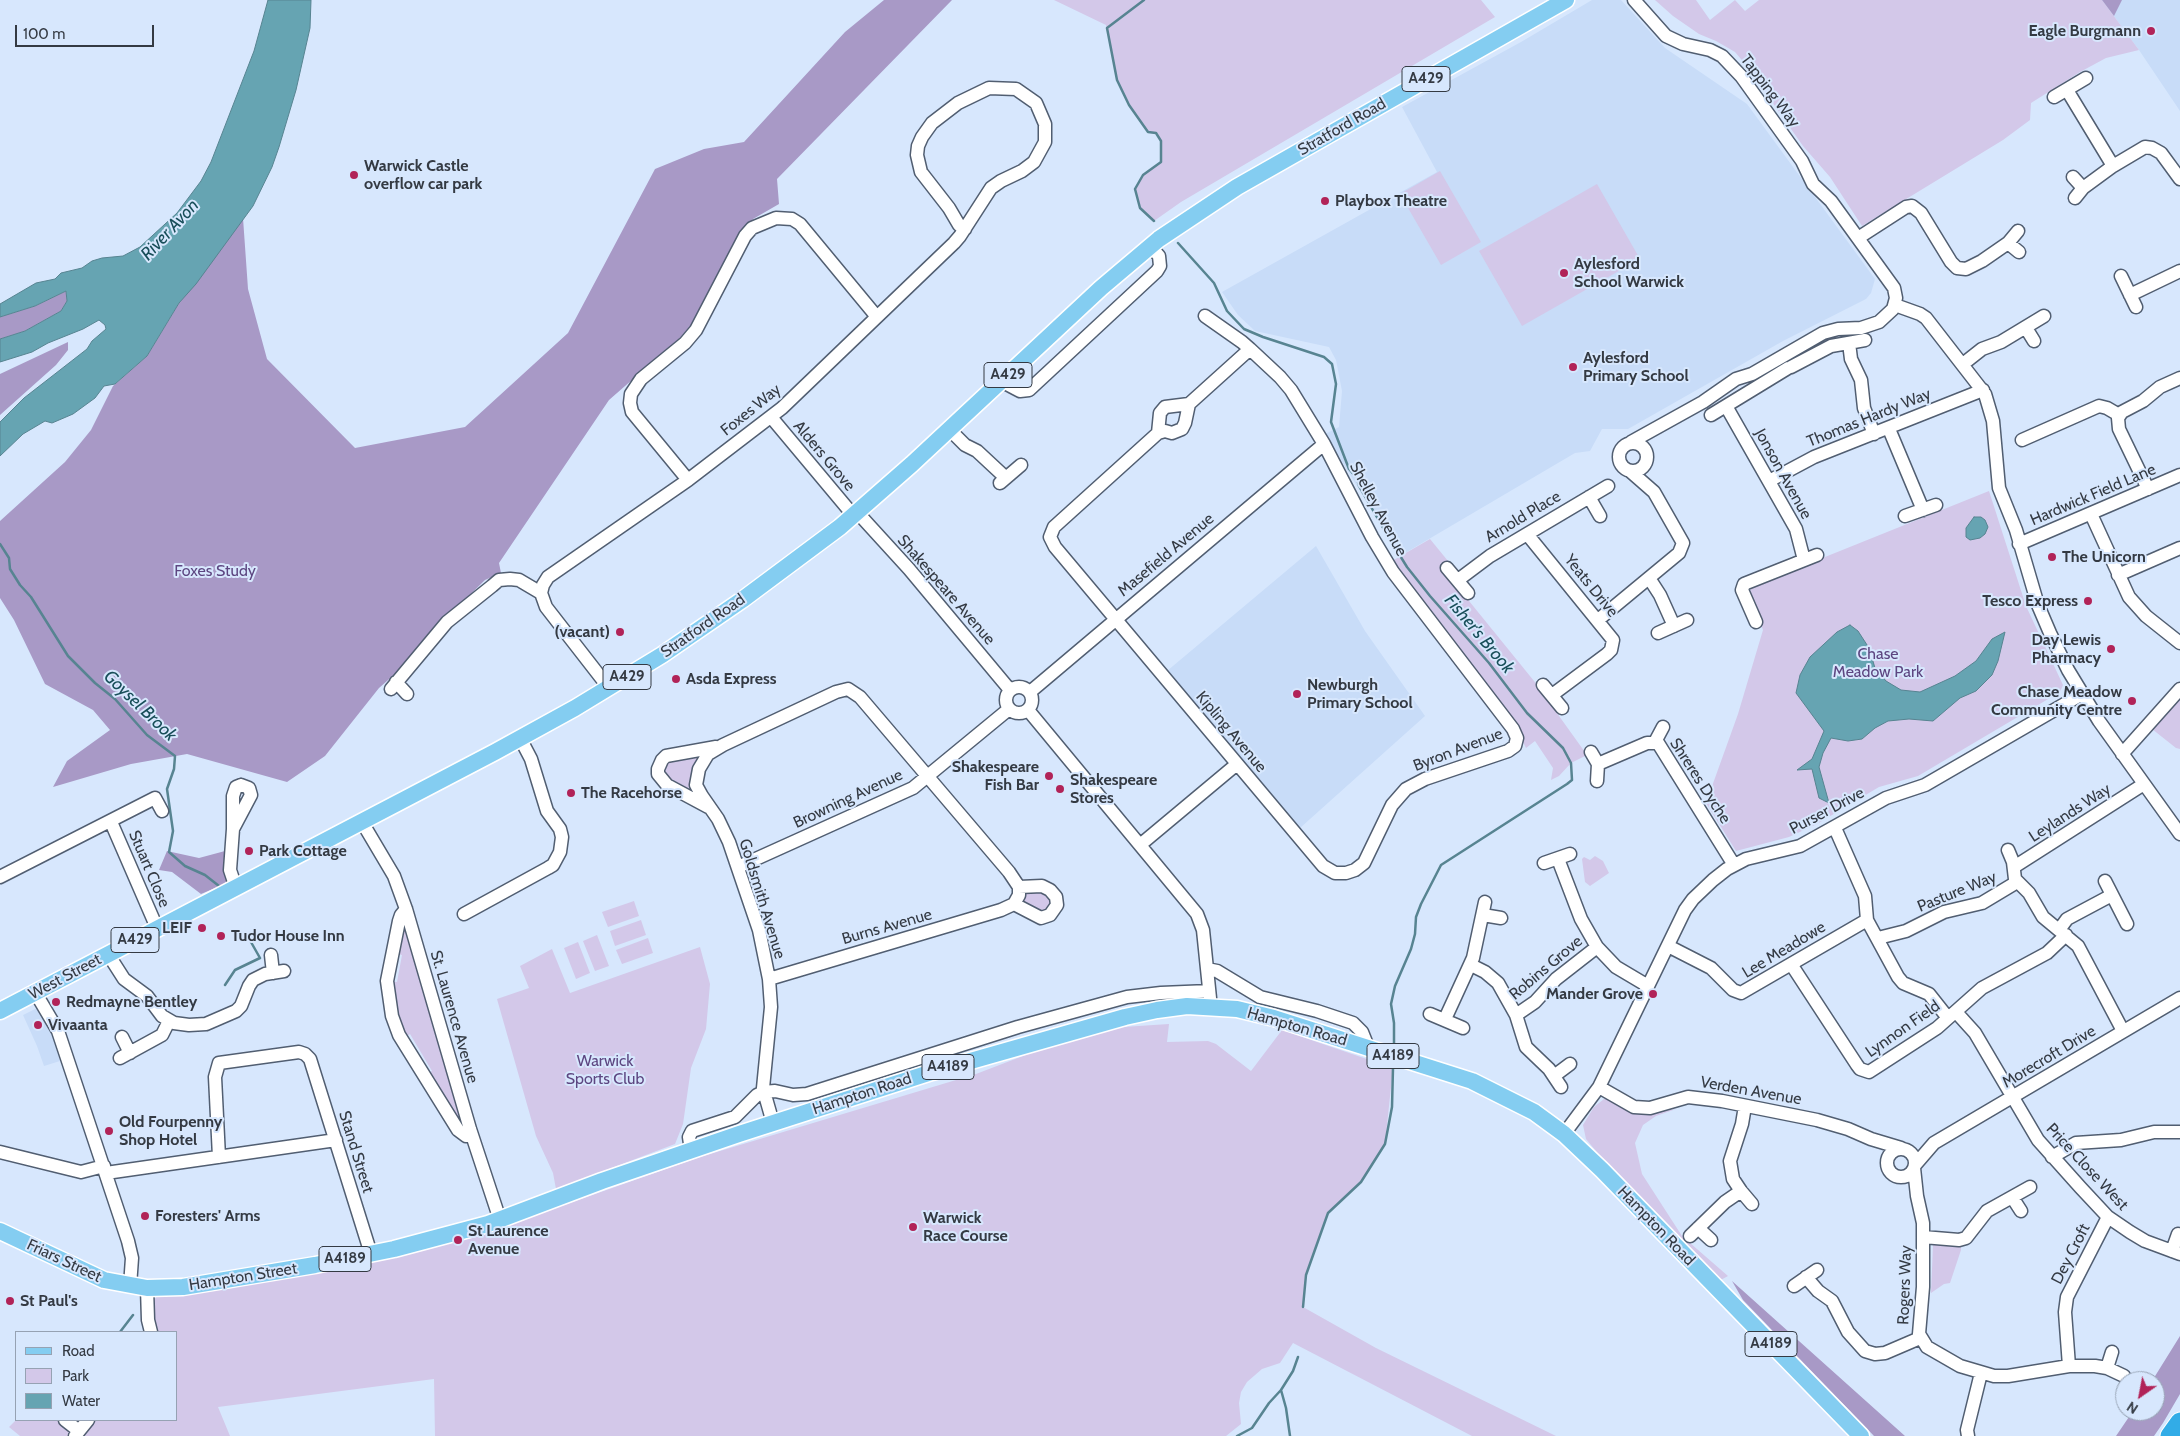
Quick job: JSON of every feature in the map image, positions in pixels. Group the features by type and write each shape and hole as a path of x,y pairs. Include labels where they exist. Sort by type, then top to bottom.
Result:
{"highway":[{"path":"2170,1436 2180,1422"}],"main road":[{"name":"Stratford Road","path":"236,888 520,738 609,688 662,655 742,600 855,514 1101,288 1150,246 1194,214 1237,187 1566,0"},
{"name":"West Street","path":"0,1011 236,888"},
{"name":"Hampton Road","path":"500,1220 602,1181 691,1150 932,1072 1125,1016 1210,999 1472,1082 1494,1090 1534,1112 1564,1134 1602,1170 1861,1436"},
{"name":"Hampton Street","path":"130,1286 147,1288 204,1284 371,1254 500,1220"},
{"name":"Friars Street","path":"0,1231 94,1276 130,1286"}],"street":[{"name":"Tapping Way","path":"1634,0 1666,36 1710,50 1726,60 1742,76 1802,161 1813,184 1831,201 1894,288 1896,292 1892,309"},
{"path":"2054,97 2086,78"},
{"name":"Foxes Way","path":"541,593 548,577 688,480 771,417 954,243 965,228 991,188 1000,180 1030,167 1042,150 1047,130 1044,116 1036,103 1016,89 989,88 966,98 949,108 932,123 918,146 917,155 921,172 949,208 959,225 965,228"},
{"path":"2067,90 2113,166"},
{"path":"2073,178 2079,193 2113,166 2141,149 2152,148 2161,153 2180,179"},
{"path":"1858,238 1906,207 1912,206 1922,213 1956,268 1966,269 1982,261 2008,242 2018,231"},
{"path":"688,480 632,412 631,394 641,379 685,343 696,330 745,236 752,228 776,218 792,219 800,224 877,317"},
{"path":"2008,242 2019,252"},
{"path":"1001,381 1020,391 1029,390 1157,271 1160,266 1159,256 1150,246"},
{"path":"2130,295 2180,272"},
{"path":"2121,276 2136,307"},
{"path":"1654,492 1622,466 1619,455 1622,447 1715,395 1737,387 1752,374 1822,333 1846,328 1868,327 1879,322 1892,309 1920,314 1926,318 1964,364 1983,390 1991,408 1994,421 1999,488 2043,618 2060,655 2082,694 2122,754 2180,834"},
{"name":"Shelley Avenue","path":"1205,316 1250,349 1285,382 1324,444 1372,537 1393,572 1513,729"},
{"path":"1964,364 1982,349 2000,342 2044,316"},
{"path":"2026,328 2034,341"},
{"path":"1711,415 1790,367 1831,346 1865,340"},
{"path":"1849,343 1852,359 1861,380 1864,408 1874,434"},
{"path":"1189,404 1182,429 1172,433 1165,431 1158,433 1160,413 1165,407 1189,404 1250,349"},
{"path":"2148,489 2120,430 2118,420 2120,415 2143,401 2160,387 2180,378"},
{"name":"Thomas Hardy Way","path":"1769,481 1814,457 1889,429 1983,390"},
{"name":"Jonson Avenue","path":"1726,406 1796,529 1804,560"},
{"path":"2022,440 2095,407 2103,406 2120,415"},
{"name":"Alders Grove","path":"771,417 855,514"},
{"path":"1630,471 1640,469 1647,459 1654,439 1665,424"},
{"path":"949,429 960,441 977,451 1003,480 1021,465"},
{"path":"1889,429 1923,510"},
{"name":"Kipling Avenue","path":"1158,433 1054,527 1050,532 1050,537 1055,547 1324,866"},
{"path":"1598,620 1679,553 1683,543 1654,492 1642,445 1632,442"},
{"name":"Masefield Avenue","path":"1030,692 1324,444"},
{"name":"Hardwick Field Lane","path":"2019,544 2180,475"},
{"name":"Arnold Place","path":"1458,580 1490,556 1608,486"},
{"path":"1589,497 1600,516"},
{"path":"1905,516 1936,505"},
{"name":"Shakespeare Avenue","path":"855,514 909,569 1010,690"},
{"path":"2091,514 2129,597 2138,608 2180,643"},
{"name":"Yeats Drive","path":"1527,534 1612,638 1611,650 1552,695"},
{"path":"2118,575 2180,548"},
{"path":"1756,622 1742,590 1744,584 1817,555"},
{"path":"1447,568 1468,594"},
{"path":"1649,578 1660,594 1674,626"},
{"path":"407,694 394,686 447,622 500,580 519,580 541,593 546,607 609,688"},
{"path":"1658,633 1687,620"},
{"path":"1543,685 1562,708"},
{"path":"1022,687 1030,692 1032,700 1028,710 1017,713 1009,709 1006,700 1010,690 1022,687"},
{"path":"710,808 667,785 658,774 659,765 666,756 723,745 836,692 848,689 860,697 1009,872 1019,887 1019,895 1014,904 1041,918 1050,915 1057,905 1053,893 1046,887 1019,887"},
{"path":"2122,754 2180,689"},
{"name":"Purser Drive","path":"1564,1134 1599,1087 1689,904 1713,880 1734,865 1753,857 1800,846 1886,798 1914,790 1931,782 2082,694"},
{"name":"Browning Avenue","path":"738,868 913,788 1009,709"},
{"path":"1028,710 1197,914 1203,930 1210,999"},
{"path":"1655,742 1663,727"},
{"name":"Byron Avenue","path":"1324,866 1335,873 1341,874 1352,872 1360,867 1364,863 1392,805 1406,789 1425,779 1508,751 1516,742 1513,729"},
{"path":"464,914 489,894 548,868 557,858 562,845 560,829 547,811 531,759 520,738"},
{"name":"Shreres Dyche","path":"1598,764 1655,742 1661,746 1734,865"},
{"name":"Goldsmith Avenue","path":"723,745 708,754 699,769 696,785 726,834 759,930 769,979 771,1007 763,1082 773,1123"},
{"path":"1591,752 1598,764 1597,781"},
{"path":"1140,844 1237,764"},
{"name":"Leylands Way","path":"2014,867 2144,784"},
{"name":"Stuart Close","path":"0,877 155,798 162,811"},
{"name":"Stuart Close","path":"111,822 157,928"},
{"name":"St. Laurence Avenue","path":"362,822 394,876 406,909 471,1135 500,1220"},
{"path":"1835,828 1865,896 1867,920"},
{"path":"233,829 230,870 236,888"},
{"path":"2008,850 2017,882 2029,893 2042,917 2078,946 2123,1031"},
{"path":"1544,863 1570,854"},
{"path":"1558,859 1581,919 1597,947 1616,967 1648,986"},
{"path":"2104,881 2127,924"},
{"name":"Pasture Way","path":"1878,938 1906,931 1944,912 1982,903 2017,882"},
{"name":"Lynnon Field","path":"1791,964 1857,1065 1864,1071 1869,1072 1875,1070 1952,1015 1982,988 2047,952 2062,933 2067,919 2112,895"},
{"path":"1445,1019 1471,965 1486,902"},
{"name":"Burns Avenue","path":"769,979 1001,910 1014,904"},
{"path":"406,909 401,915 399,922 387,981 392,1016 400,1035 458,1130 466,1136 471,1135"},
{"path":"1483,915 1501,918"},
{"name":"Price Close West","path":"1867,920 1900,980 1929,994 1975,1033 2038,1140 2052,1157 2108,1217 2137,1237 2176,1252"},
{"name":"Lee Meadowe","path":"1668,946 1711,968 1733,990 1739,993 1746,991 1867,920"},
{"name":"Robins Grove","path":"1516,1015 1535,1002 1556,979 1597,947"},
{"path":"108,954 124,980 147,996 162,1016 169,1021 198,1026 212,1022 238,1009 253,980 259,976 278,972 271,955"},
{"name":"Robins Grove","path":"1471,965 1485,972 1498,982 1516,1015 1526,1047 1561,1086"},
{"path":"1207,969 1217,971 1260,997 1317,1011 1353,1023 1362,1032 1368,1048"},
{"path":"35,992 58,1032 128,1241 132,1258 130,1286"},
{"name":"Hampton Road","path":"764,1092 775,1091 792,1095 807,1094 1018,1027 1128,997 1155,993 1210,999"},
{"name":"Morecroft Drive","path":"1915,1167 1934,1144 2180,998"},
{"path":"1430,1014 1463,1028"},
{"path":"122,1037 125,1056 162,1036 169,1021"},
{"name":"Stand Street","path":"219,1157 215,1077 219,1063 299,1052 305,1054 310,1060 371,1254"},
{"path":"1554,1076 1570,1064"},
{"name":"Verden Avenue","path":"1599,1087 1634,1107 1650,1108 1688,1097 1817,1120 1902,1148"},
{"path":"691,1150 689,1137 692,1131 735,1117 757,1095 764,1092"},
{"path":"1745,1106 1742,1124 1730,1161 1733,1179 1752,1204"},
{"path":"2052,1157 2076,1143 2121,1140 2154,1132 2180,1132"},
{"path":"1870,1139 1890,1172 1917,1196"},
{"path":"0,1152 81,1172 219,1157 336,1140"},
{"name":"Morecroft Drive","path":"1902,1148 1934,1144"},
{"path":"1886,1164 1891,1152 1902,1148 1912,1153 1915,1167 1909,1175 1897,1177"},
{"name":"Rogers Way","path":"1915,1167 1917,1196 1922,1214 1923,1237 1923,1287 1919,1330 1920,1338 1927,1347 1946,1358 1981,1373 2008,1376 2069,1366 2107,1368 2115,1372"},
{"path":"1923,1237 1959,1240 1966,1238 1987,1211 2030,1187"},
{"path":"1712,1240 1694,1232 1725,1202 1741,1191"},
{"path":"2012,1197 2021,1212"},
{"name":"Dey Croft","path":"2069,1366 2065,1312 2067,1297 2108,1217"},
{"path":"2176,1252 2178,1234"},
{"path":"1794,1286 1812,1274 1818,1291 1832,1301 1848,1332 1860,1347 1870,1353 1885,1353 1920,1338"},
{"path":"147,1288 148,1320 151,1331"},
{"path":"2107,1368 2112,1352"},
{"path":"1968,1436 1967,1430 1981,1373"},
{"path":"66,1421 77,1433 87,1421"}],"shaded area":[{"name":"Aylesford School Warwick","path":"1592,0 1621,0 1665,48 1747,104 1875,279 1871,293 1866,299 1783,341 1628,429 1602,429 1590,451 1575,453 1400,556 1325,434 1339,427 1342,391 1336,360 1329,347 1255,331 1238,315 1222,292 1437,172 1402,107 1521,42"},
{"path":"2102,0 2180,0 2180,111 2139,50"},
{"name":"Newburgh Primary School","path":"1316,546 1365,631 1425,716 1300,828 1167,671"},
{"path":"39,1007 53,1035 60,1061 44,1066 23,1015"}],"green space":[{"name":"Foxes Study","path":"884,0 952,0 777,179 779,204 753,219 698,317 680,338 609,400 499,563 501,573 485,580 437,627 396,673 379,688 325,756 287,782 187,754 131,764 53,787 67,761 110,730 93,710 45,684 14,620 0,598 0,521 65,462 91,430 113,386 147,356 179,303 243,218 248,289 267,359 355,448 465,427 568,333 655,169 704,149 744,142 845,32"},
{"path":"1054,0 1481,0 1495,17 1181,202 1154,221 1140,208 1135,189 1143,175 1161,162 1161,141 1156,133 1148,132 1130,108 1117,80 1106,25"},
{"path":"1655,0 1696,0 1710,20 1735,0 1745,11 1759,0 2102,0 2139,50 2106,58 2031,103 2030,120 2003,140 1862,226 1830,177 1803,146 1735,52 1699,34 1673,16"},
{"path":"2102,0 2122,0 2114,16"},
{"path":"1440,171 1481,242 1441,265 1400,194"},
{"path":"1597,184 1640,259 1522,326 1479,251"},
{"path":"66,291 67,301 61,311 25,331 0,339 0,317 35,306"},
{"path":"68,342 68,350 56,365 0,415 0,374"},
{"name":"Chase Meadow Park","path":"1989,491 2026,606 2063,685 2060,692 1918,776 1879,787 1817,824 1789,837 1736,851 1706,803 1738,714 1763,630 1750,594 1751,585"},
{"path":"1430,539 1448,561 1441,568 1445,576 1465,596 1534,681 1587,755 1571,763 1559,776 1551,780 1553,768 1535,741 1526,748 1518,732 1392,561"},
{"path":"2180,698 2180,749 2176,748 2152,729"},
{"path":"701,755 697,796 666,780 662,767 664,762"},
{"path":"167,851 199,858 225,851 223,869 227,883 201,894 172,872 159,870"},
{"path":"1595,856 1603,861 1609,873 1590,886 1585,882 1582,859 1584,857 1590,860"},
{"path":"1047,892 1053,905 1046,914 1022,903 1026,893"},
{"path":"634,901 639,916 608,927 602,912"},
{"path":"641,920 646,935 615,946 610,931"},
{"path":"402,930 408,931 462,1125 426,1075 432,1071 410,1034 403,1038 390,981 397,982 402,955 396,954"},
{"path":"597,935 609,966 595,971 583,941"},
{"path":"648,938 653,953 622,964 616,950"},
{"path":"578,942 590,973 576,979 564,948"},
{"name":"Warwick Sports Club","path":"700,947 710,984 706,1029 691,1068 683,1124 675,1144 556,1189 553,1173 536,1136 497,999 529,988 520,966 552,949 570,993"},
{"name":"Warwick Race Course","path":"1169,1024 1167,1042 1208,1041 1216,1044 1251,1071 1282,1030 1393,1068 1385,1144 1361,1182 1328,1213 1306,1275 1303,1307 1376,1348 1556,1436 1472,1436 1293,1343 1280,1363 1262,1369 1247,1382 1241,1392 1239,1403 1241,1424 1226,1436 435,1436 434,1379 218,1407 230,1436 83,1436 95,1421 178,1421 178,1331 158,1331 154,1324 154,1300 157,1296 232,1288 462,1241 700,1157 976,1074 1049,1046 1108,1028"},
{"path":"1604,1099 1651,1113 1676,1109 1656,1116 1643,1125 1635,1143 1642,1174 1682,1236 1728,1276 1717,1282 1605,1162 1586,1139 1583,1125 1594,1107"},
{"path":"1933,1245 1961,1246 1961,1250 1950,1283 1944,1284 1931,1293"},
{"path":"1732,1281 1905,1436 1874,1436 1743,1300"},
{"path":"2180,1336 2180,1394 2165,1420 2165,1371 2158,1371"},
{"path":"15,1421 63,1421 83,1436 20,1436 9,1427"},
{"path":"2126,1421 2164,1421 2154,1436 2116,1436"}],"water":[{"name":"River Avon","path":"268,0 311,0 310,28 296,90 279,147 272,167 253,206 196,284 179,303 147,356 115,384 104,386 95,398 73,414 52,423 45,421 23,434 0,456 0,422 24,398 87,349 92,341 106,329 105,325 99,320 32,352 0,362 0,339 25,331 61,311 67,301 66,291 35,306 0,317 0,304 36,283 55,279 61,273 82,268 92,261 102,258 123,256 140,247 177,213 201,181 211,162 254,51"},
{"path":"1974,517 1981,517 1985,520 1988,527 1985,534 1980,538 1970,540 1966,537 1966,528"},
{"path":"1850,625 1858,631 1869,648 1875,668 1886,681 1901,690 1920,692 1955,676 1976,661 1992,639 2005,632 1998,661 1992,675 1976,691 1960,698 1933,721 1909,719 1888,721 1875,728 1862,739 1848,741 1831,738 1823,753 1819,767 1829,803 1819,798 1812,769 1797,770 1812,759 1824,731 1796,693 1800,675 1810,657 1837,632"}],"waterway":[{"name":"Fisher's Brook","path":"1144,0 1107,28 1117,80 1129,105 1148,132 1156,133 1161,141 1161,162 1143,175 1135,189 1140,208 1154,221"},
{"name":"Fisher's Brook","path":"1178,243 1214,283 1227,311 1244,329 1324,357 1332,364 1336,384 1331,422 1349,469 1357,478 1359,486 1386,533 1407,567 1430,596 1489,663 1527,713 1563,748 1571,763 1572,780 1567,784 1441,865 1416,917 1415,934 1411,949 1395,986 1391,1004 1394,1023 1394,1049"},
{"name":"Goysel Brook","path":"0,544 9,558 10,569 20,585 31,597 68,656 95,683 115,699 147,735 175,756 174,769 167,789 173,831 169,852 185,866 205,875 219,886"},
{"path":"225,985 235,970 260,958 247,935"},
{"name":"Fisher's Brook","path":"1303,1307 1306,1275 1328,1213 1361,1182 1385,1144 1392,1107 1393,1068"},
{"path":"121,1331 133,1315"},
{"name":"Fisher's Brook","path":"1290,1436 1281,1390 1293,1371 1298,1357"},
{"path":"1237,1436 1252,1428 1269,1403 1281,1390"}],"place":[{"name":"Eagle Burgmann","path":"2151,31"},
{"name":"Warwick Castle overflow car park","path":"354,175"},
{"name":"Playbox Theatre","path":"1325,201"},
{"name":"Aylesford School Warwick","path":"1564,273"},
{"name":"Aylesford Primary School","path":"1573,367"},
{"name":"The Unicorn","path":"2052,557"},
{"name":"Tesco Express","path":"2088,601"},
{"name":"(vacant)","path":"620,632"},
{"name":"Day Lewis Pharmacy","path":"2111,649"},
{"name":"Asda Express","path":"676,679"},
{"name":"Newburgh Primary School","path":"1297,694"},
{"name":"Chase Meadow Community Centre","path":"2132,701"},
{"name":"Shakespeare Fish Bar","path":"1049,776"},
{"name":"Shakespeare Stores","path":"1060,789"},
{"name":"The Racehorse","path":"571,793"},
{"name":"Park Cottage","path":"249,851"},
{"name":"LEIF","path":"202,928"},
{"name":"Tudor House Inn","path":"221,936"},
{"name":"Mander Grove","path":"1653,994"},
{"name":"Redmayne Bentley","path":"56,1002"},
{"name":"Vivaanta","path":"38,1025"},
{"name":"Old Fourpenny Shop Hotel","path":"109,1131"},
{"name":"Foresters' Arms","path":"145,1216"},
{"name":"Warwick Race Course","path":"913,1227"},
{"name":"St Laurence Avenue","path":"458,1240"},
{"name":"St Paul's","path":"10,1301"}]}
